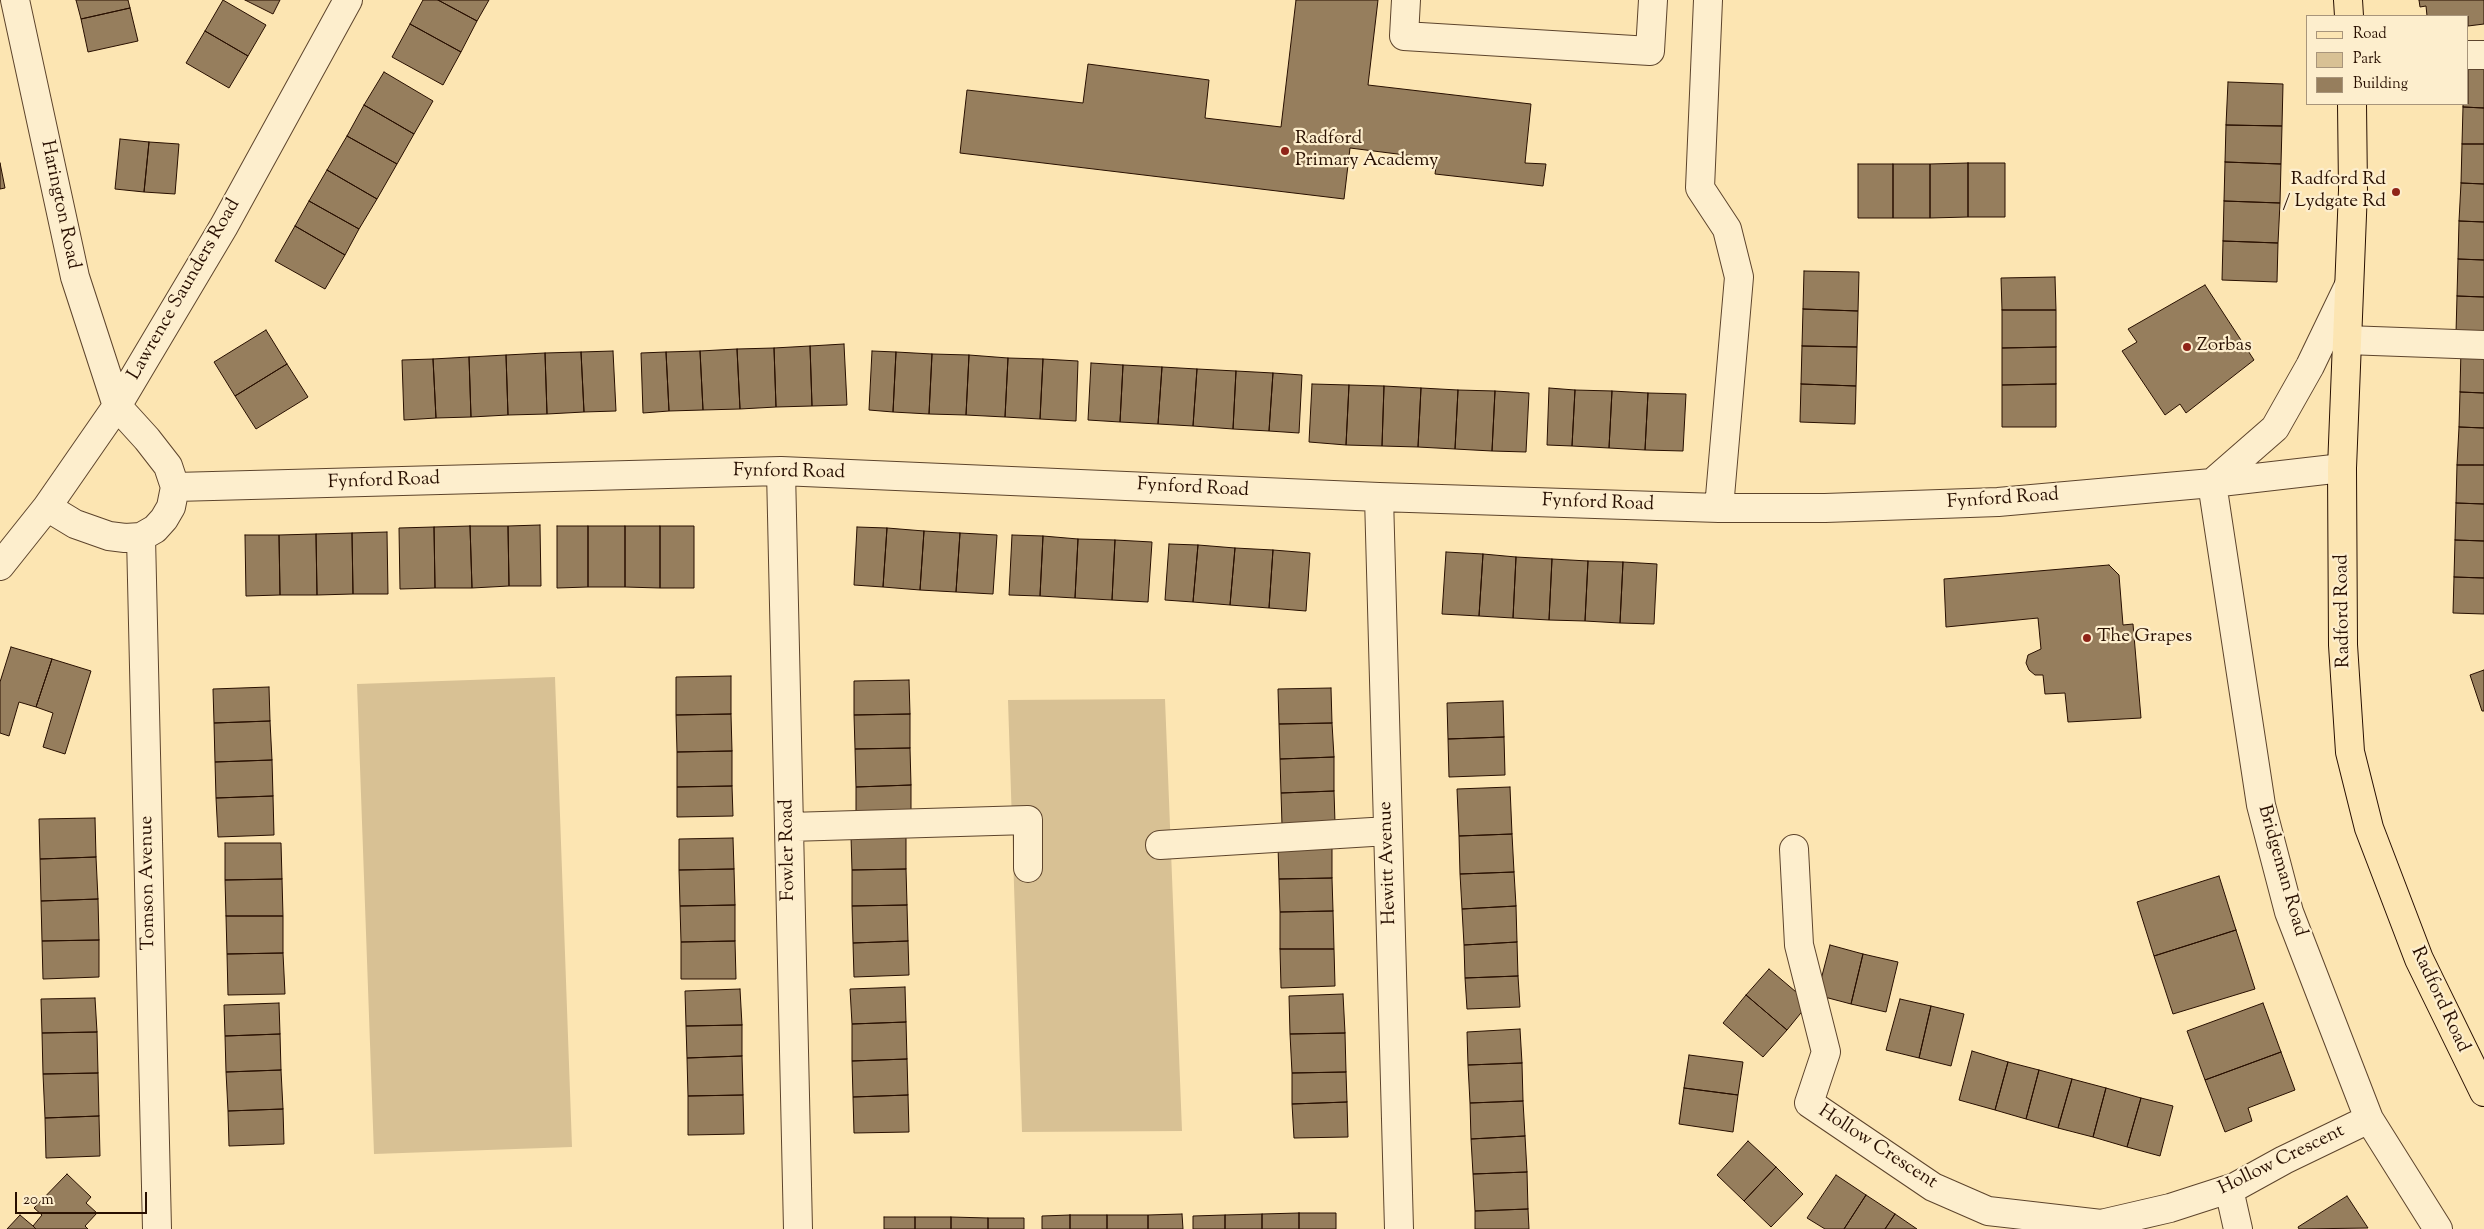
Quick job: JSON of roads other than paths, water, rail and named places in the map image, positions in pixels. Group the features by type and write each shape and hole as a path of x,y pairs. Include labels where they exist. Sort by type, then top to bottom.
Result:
{"main road":[{"path":"2348,0 2349,15"},
{"name":"Radford Road","path":"2352,105 2353,190 2342,468 2343,645 2350,752 2369,828 2419,959 2484,1092"}],"street":[{"name":"Harington Road","path":"14,0 75,277 117,406"},
{"name":"Lawrence Saunders Road","path":"0,566 47,507 117,406 224,226 348,0"},
{"path":"1406,0 1404,36 1650,51 1653,0"},
{"path":"1708,0 1700,188 1726,229 1739,277 1719,508"},
{"path":"2469,55 2484,55"},
{"path":"2212,483 2275,428 2310,366 2349,284"},
{"path":"2346,340 2484,345"},
{"path":"47,507 75,524 109,536 125,538 141,537 155,529 164,519 171,507 174,487 168,466 117,406"},
{"name":"Fynford Road","path":"174,487 780,471 1379,497 1719,508 1825,508 1998,502 2212,483 2342,468"},
{"name":"Fowler Road","path":"780,471 798,1229"},
{"name":"Bridgeman Road","path":"2212,483 2261,805 2289,912 2369,1119 2438,1229"},
{"name":"Hewitt Avenue","path":"1379,497 1399,1229"},
{"name":"Tomson Avenue","path":"141,537 157,1229"},
{"path":"789,827 1028,820 1028,868"},
{"path":"1160,845 1388,831"},
{"name":"Hollow Crescent","path":"1794,849 1799,945 1826,1052 1808,1103 1983,1220 2101,1224 2170,1208 2229,1189 2369,1119"},
{"path":"2229,1189 2238,1229"}],"place":[{"name":"Radford Primary Academy","path":"1285,151"},
{"name":"Radford Rd / Lydgate Rd","path":"2396,192"},
{"name":"Zorbas","path":"2187,347"},
{"name":"The Grapes","path":"2087,638"}]}
